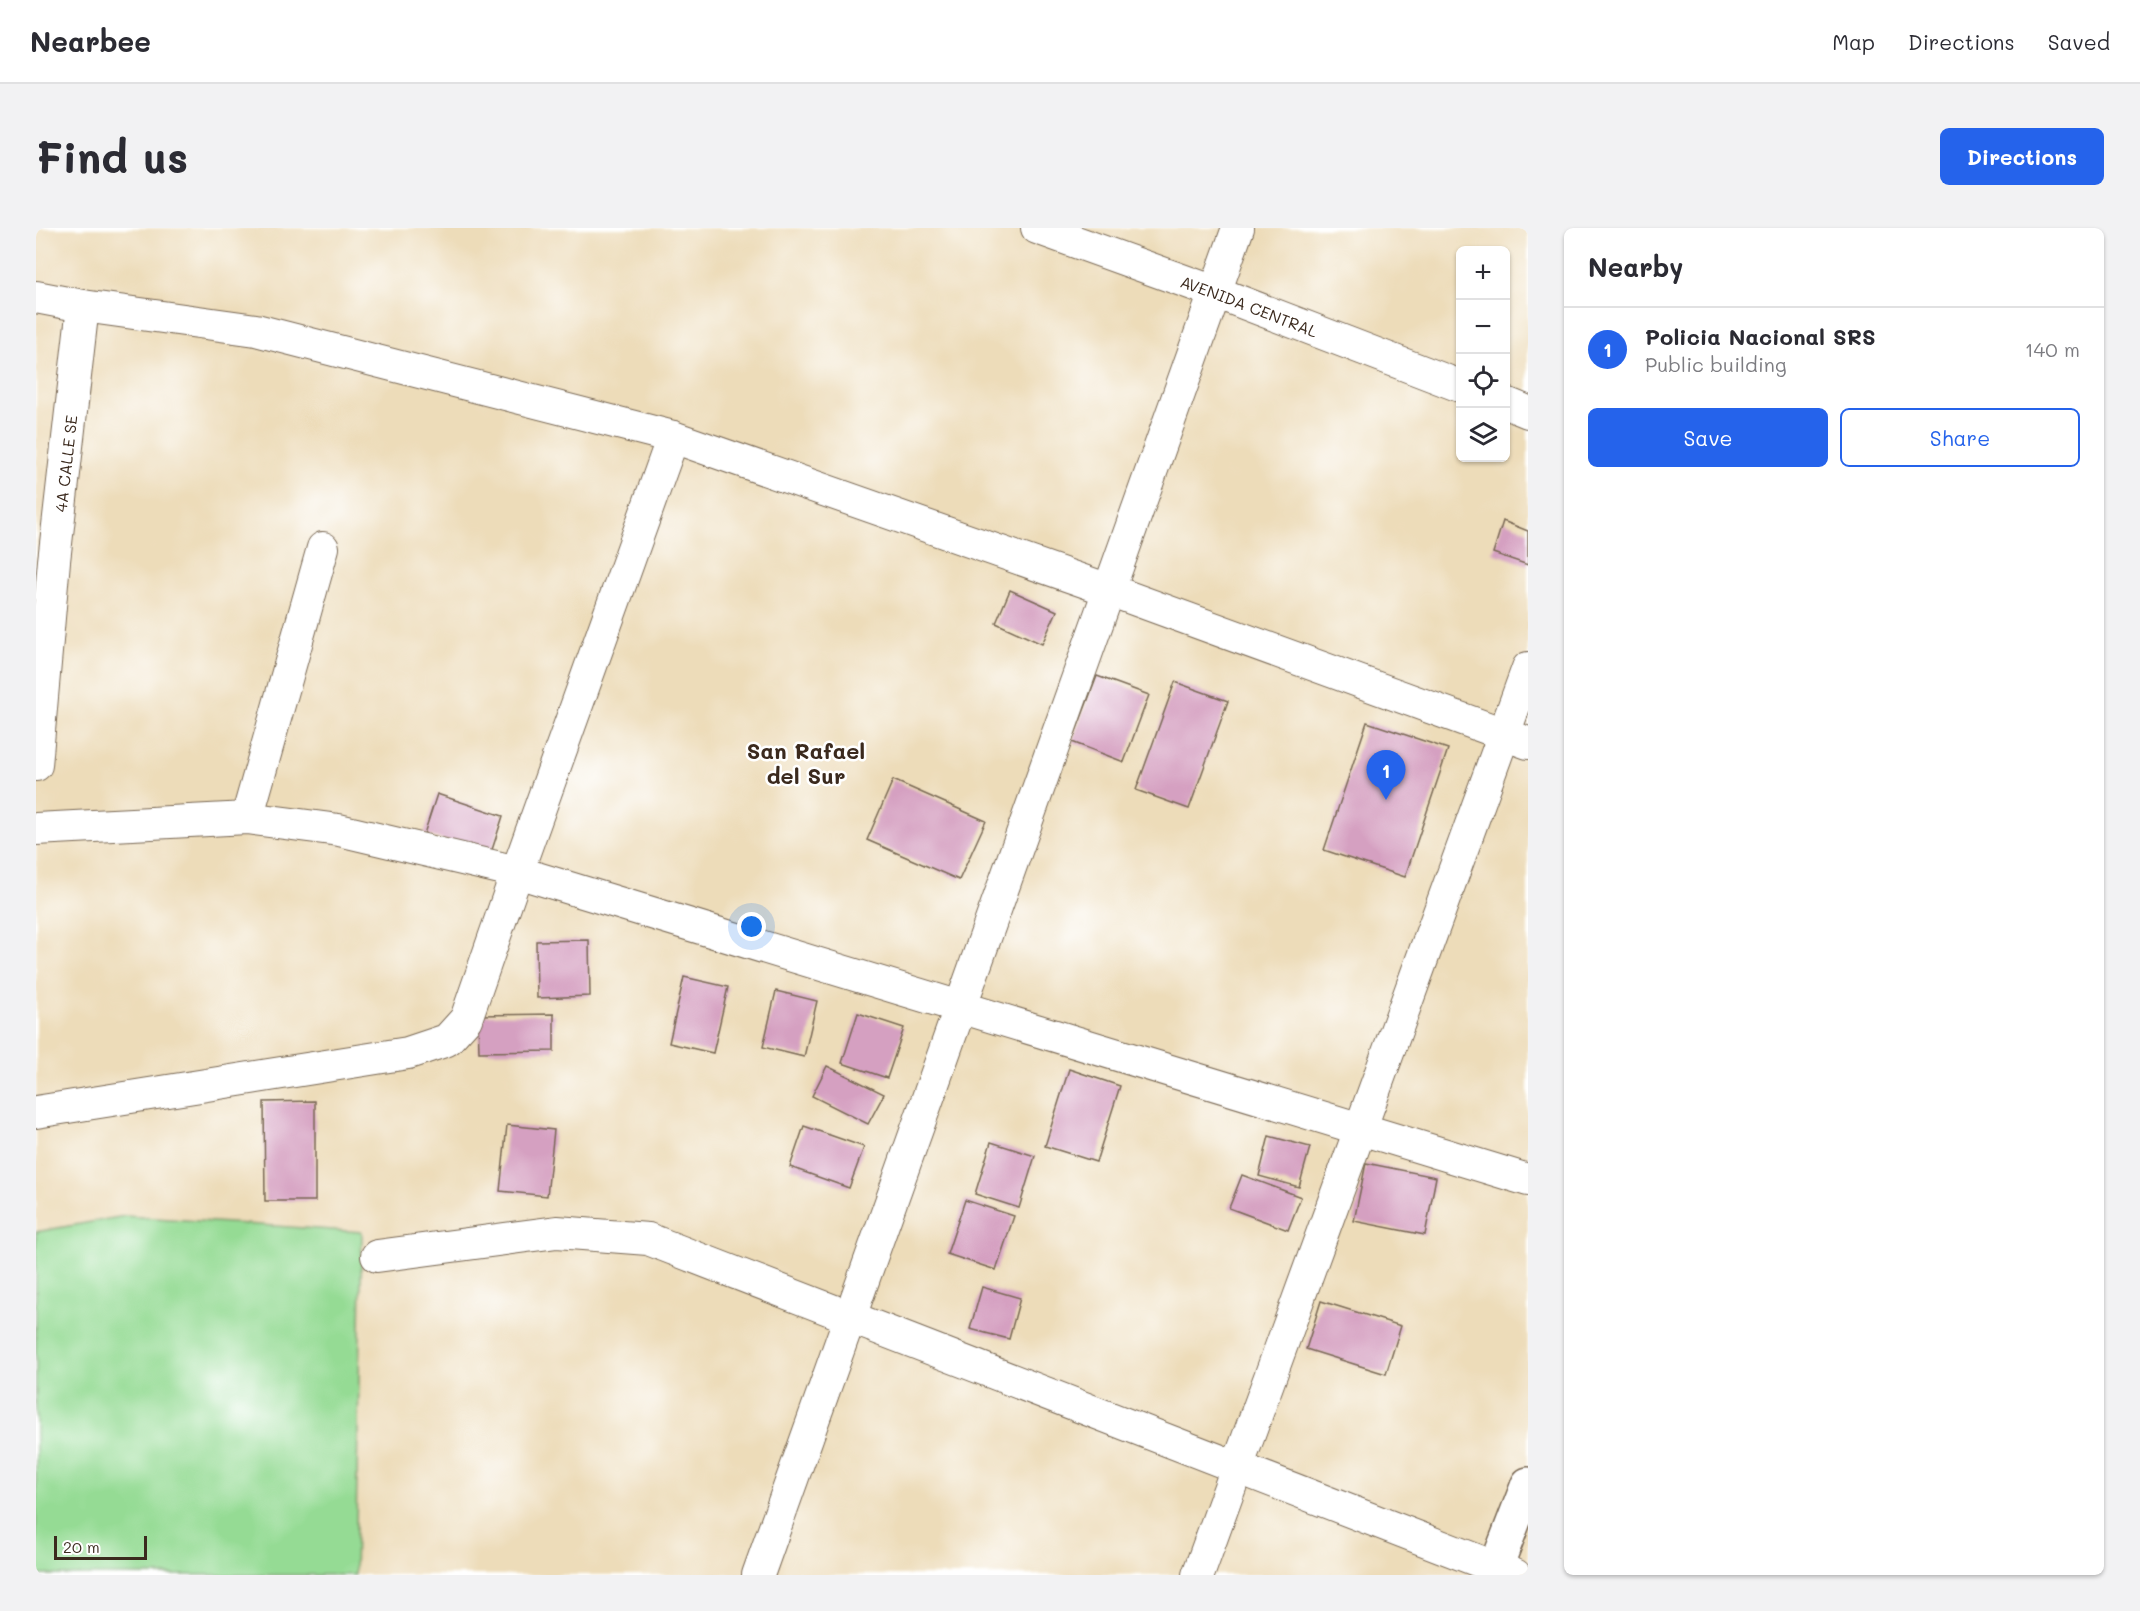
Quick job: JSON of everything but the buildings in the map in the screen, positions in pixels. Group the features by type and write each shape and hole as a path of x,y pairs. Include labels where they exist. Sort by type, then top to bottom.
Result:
{"main road":[{"path":"1501,1573 1528,1484"}],"street":[{"name":"AVENIDA CENTRAL","path":"1037,228 1215,292 1456,384"},
{"path":"758,1575 1238,228"},
{"path":"36,297 83,306 256,330 673,437 1109,590 1516,739"},
{"name":"4A CALLE SE","path":"36,765 54,561 83,306"},
{"path":"1510,405 1528,412"},
{"path":"36,1112 408,1053 447,1040 466,1019 516,873 673,437"},
{"path":"247,818 323,548"},
{"path":"1198,1575 1361,1128 1516,739 1528,668"},
{"path":"36,829 247,818 339,830 516,873 961,1006 1528,1180"},
{"path":"377,1256 557,1232 648,1239 1238,1466 1501,1573"}],"green space":[{"path":"125,1216 362,1232 355,1575 36,1575 36,1232"}],"place":[{"name":"Policia Nacional SRS","path":"1386,800"}],"district":[{"name":"San Rafael del Sur","path":"806,762"}]}
